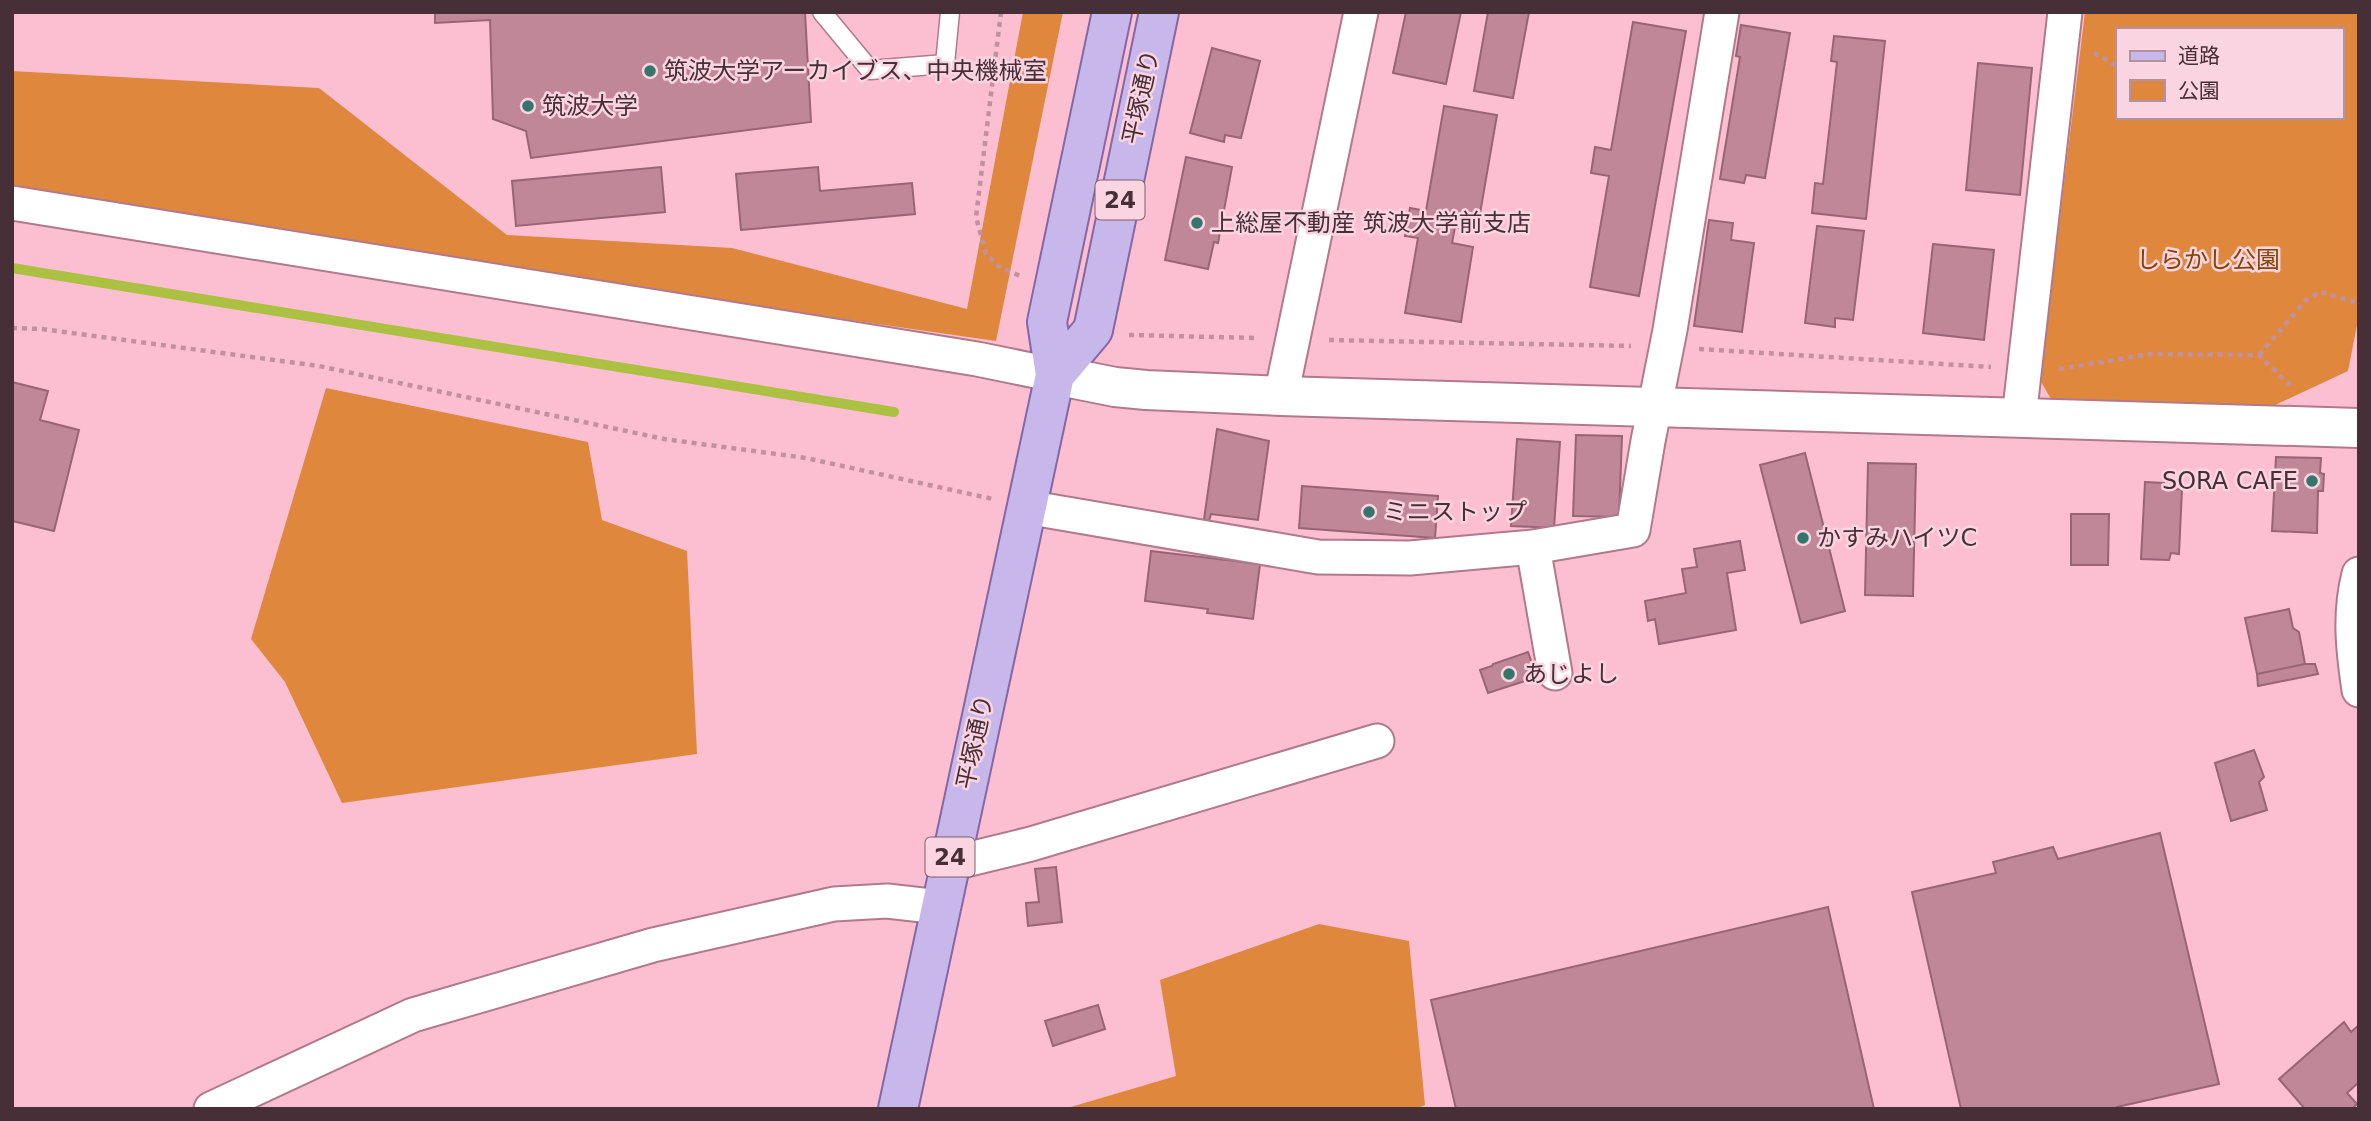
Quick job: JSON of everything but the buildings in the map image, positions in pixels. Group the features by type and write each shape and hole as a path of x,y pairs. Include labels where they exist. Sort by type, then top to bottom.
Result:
{"main road":[{"name":"平塚通り","path":"898,1109 1055,375 1047,322 1112,12"},
{"name":"平塚通り","path":"1055,375 1093,330 1159,12"}],"street":[{"path":"1281,396 1361,12"},
{"path":"1026,507 1318,557 1410,558 1533,547 1633,530 1667,347 1722,12"},
{"path":"2019,418 2065,12"},
{"path":"12,203 964,357 1115,387 1146,390 2359,428"},
{"path":"1533,547 1555,673"},
{"path":"2359,574 2351,609 2359,690"},
{"path":"949,864 1031,844 1377,741"},
{"path":"211,1109 413,1015 653,945 834,904 887,901 940,907"}],"lane":[{"path":"822,12 870,70 945,64 950,12"}],"path":[{"path":"1001,12 976,217 986,254 998,266 1021,277"},
{"path":"2259,355 2306,300 2320,292 2359,303"},
{"path":"12,328 56,331 319,366 664,439 806,458 1026,507"},
{"path":"1125,335 1667,347 2023,369 2057,369 2150,354 2259,355 2291,386 2302,388"}],"green space":[{"path":"1023,12 1063,12 996,341 12,200 12,71 319,88 507,235 732,248 967,309"},
{"name":"しらかし公園","path":"2085,12 2359,13 2359,315 2348,371 2273,406 2051,399 2040,380"},
{"path":"326,388 588,442 602,520 687,551 697,754 342,803 285,682 251,639"},
{"path":"1319,924 1409,941 1425,1105 1415,1109 1064,1109 1176,1076 1160,980"}],"waterway":[{"path":"12,268 894,412"}],"place":[{"name":"筑波大学アーカイブス、中央機械室","path":"650,71"},
{"name":"筑波大学","path":"528,106"},
{"name":"上総屋不動産 筑波大学前支店","path":"1197,223"},
{"name":"SORA CAFE","path":"2312,481"},
{"name":"ミニストップ","path":"1369,512"},
{"name":"かすみハイツC","path":"1803,538"},
{"name":"あじよし","path":"1509,674"}]}
